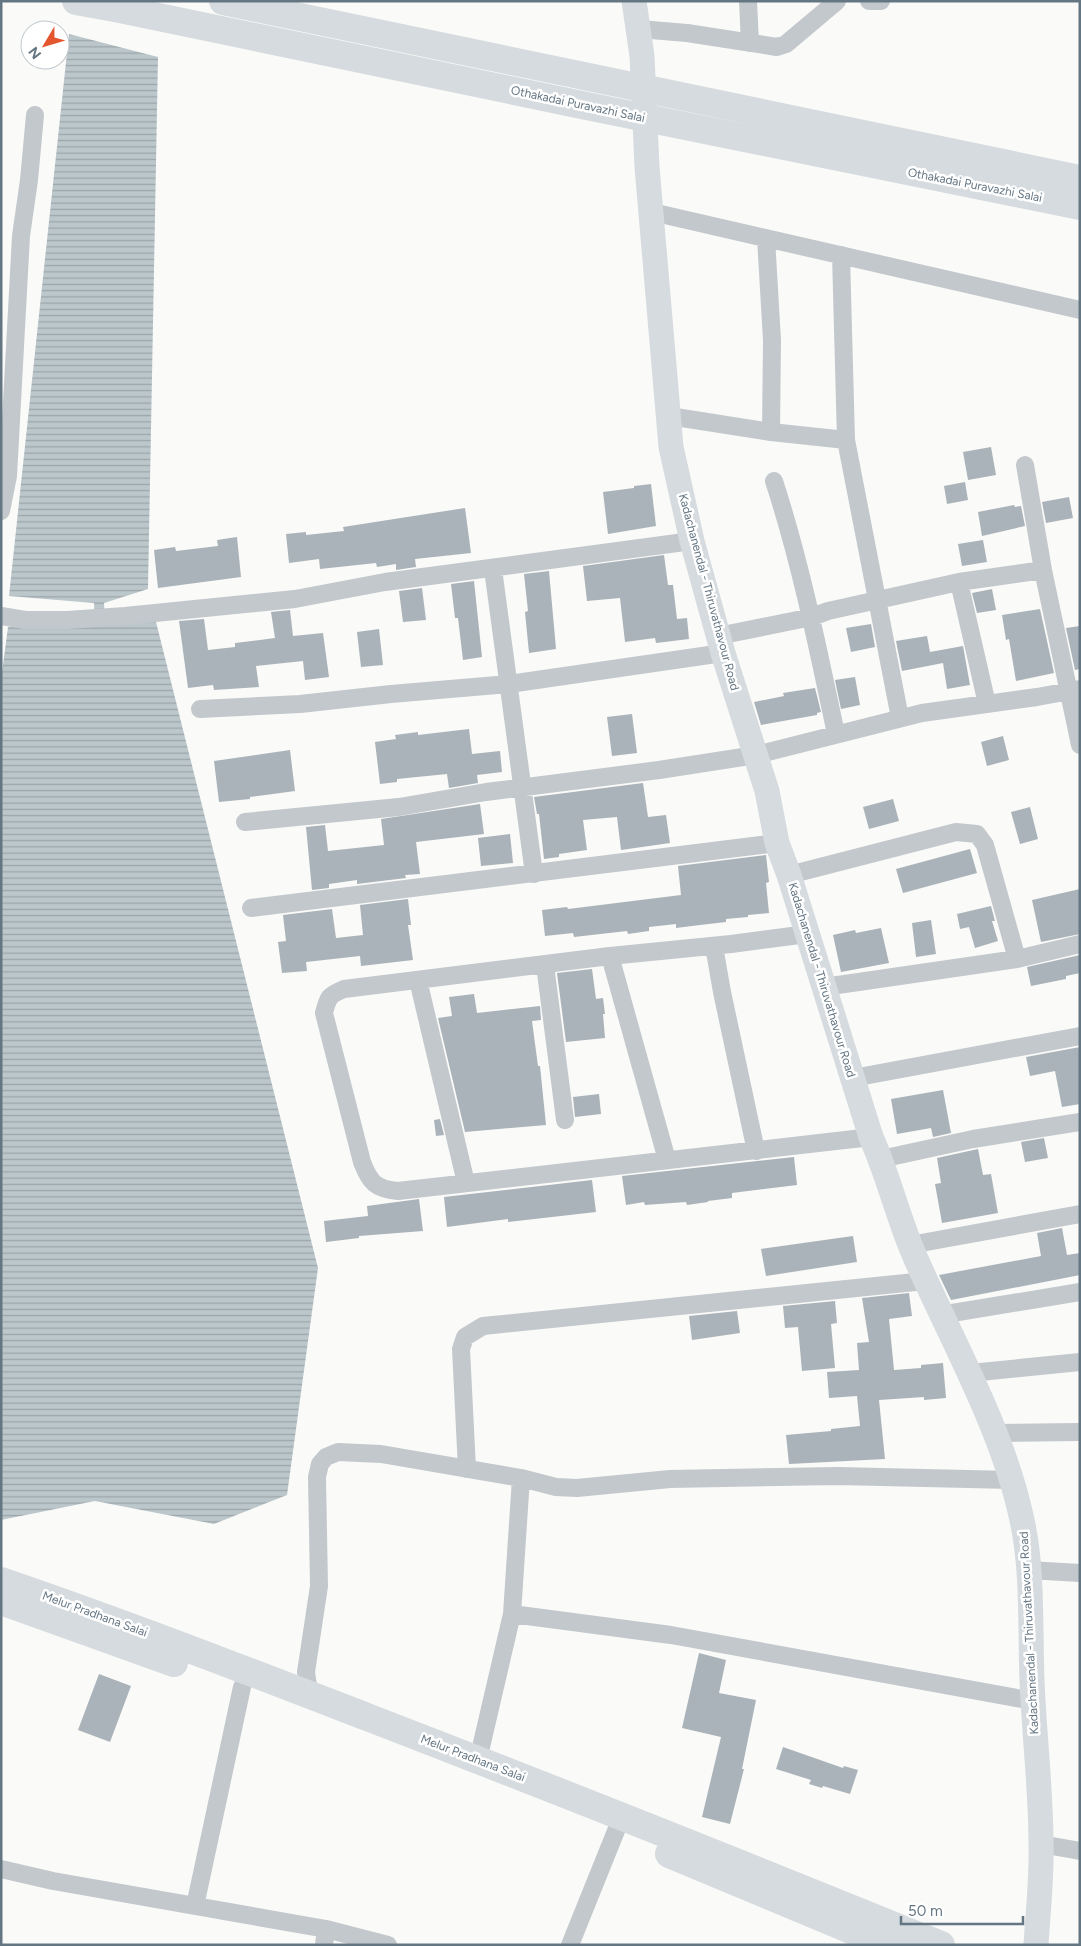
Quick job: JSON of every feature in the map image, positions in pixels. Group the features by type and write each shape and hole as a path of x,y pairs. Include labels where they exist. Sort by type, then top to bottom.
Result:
{"main road":[{"name":"Othakadai Puravazhi Salai","path":"76,1 1080,206"},
{"path":"223,1 1080,179"},
{"name":"Kadachanendal - Thiruvathavour Road","path":"634,1 642,56 647,167 671,447 692,541 721,644 767,791 777,844 789,875 871,1137 881,1159 910,1246 940,1315 970,1373 994,1433 1023,1521 1028,1570 1033,1701 1042,1844 1036,1945"},
{"name":"Melur Pradhana Salai","path":"1,1580 101,1615 478,1760 887,1945"},
{"name":"Melur Pradhana Salai","path":"1,1601 618,1824 941,1945"}],"street":[{"path":"748,1 750,43"},
{"path":"639,29 687,33 777,47 786,44 837,1"},
{"path":"869,1 881,1"},
{"path":"1,511 8,476 8,353 35,115"},
{"path":"652,212 1080,310"},
{"path":"766,238 772,340 772,432"},
{"path":"842,256 846,440 900,718"},
{"path":"669,416 772,432 846,440"},
{"path":"1025,465 1043,570 1074,690 1080,745"},
{"path":"774,481 812,617 836,734"},
{"path":"1,616 25,620 67,620 295,599 385,582 692,541"},
{"path":"493,569 534,874"},
{"path":"200,709 300,704 509,684 721,644 812,617 959,582 1043,570"},
{"path":"959,582 987,704"},
{"path":"246,822 398,807 756,754 922,713 1074,690"},
{"path":"789,875 956,832 977,834 985,844 1016,958"},
{"path":"251,908 777,844"},
{"path":"806,934 344,989 334,994 327,999 324,1013 362,1162 366,1173 374,1184 384,1190 398,1191 871,1137"},
{"path":"824,987 1016,958 1080,944"},
{"path":"714,946 756,1151"},
{"path":"610,956 667,1160"},
{"path":"545,965 565,1120"},
{"path":"418,980 466,1183"},
{"path":"852,1078 1080,1036"},
{"path":"881,1159 973,1139 1080,1122"},
{"path":"910,1246 1080,1214"},
{"path":"467,1469 461,1349 465,1337 483,1326 925,1281"},
{"path":"940,1315 1080,1292"},
{"path":"970,1373 1080,1362"},
{"path":"994,1433 1080,1432"},
{"path":"309,1694 306,1672 319,1586 317,1477 320,1464 326,1457 338,1452 381,1454 521,1478 556,1487 577,1488 670,1479 838,1476 1011,1480"},
{"path":"478,1760 512,1614 521,1478"},
{"path":"1028,1570 1080,1573"},
{"path":"512,1614 671,1635 1033,1701"},
{"path":"195,1906 242,1687"},
{"path":"570,1945 618,1824"},
{"path":"1042,1844 1080,1850"},
{"path":"1,1869 52,1881 195,1906 325,1937 388,1945"}],"shaded area":[{"path":"70,34 158,57 148,589 104,603 105,623 156,622 318,1268 287,1495 214,1524 95,1501 1,1520 1,680 8,627 95,623 94,603 9,596 65,70 70,70"}],"building":[{"path":"991,447 996,475 968,480 963,452"},
{"path":"965,482 968,500 947,504 944,486"},
{"path":"651,484 656,526 608,534 603,492"},
{"path":"1069,497 1073,518 1046,523 1042,502"},
{"path":"1014,505 1015,507 1021,506 1025,526 982,536 978,512"},
{"path":"465,508 471,553 415,559 416,567 396,570 396,564 377,567 376,563 320,569 319,559 289,563 286,534 306,532 306,535 344,531 343,527"},
{"path":"237,537 241,577 158,588 154,550 175,547 176,551 218,546 217,540"},
{"path":"983,540 987,562 962,566 958,544"},
{"path":"664,555 668,585 673,585 677,619 687,618 689,639 656,643 655,638 625,642 620,598 587,601 583,566"},
{"path":"549,571 556,649 529,653 525,612 528,611 524,574"},
{"path":"474,581 482,657 463,660 458,618 455,618 451,584"},
{"path":"422,588 426,620 403,622 399,591"},
{"path":"992,589 996,610 977,613 972,593"},
{"path":"1040,609 1054,673 1016,681 1009,639 1006,640 1002,615"},
{"path":"290,610 293,636 323,633 329,677 305,680 303,661 256,666 259,687 214,690 213,685 188,688 179,621 204,619 208,650 235,647 235,643 275,638 271,612"},
{"path":"871,624 875,647 851,652 846,628"},
{"path":"1080,626 1080,669 1075,670 1066,628"},
{"path":"379,629 383,665 361,667 357,632"},
{"path":"927,636 930,652 963,646 970,685 947,689 943,663 902,671 896,641"},
{"path":"855,677 860,705 841,709 835,680"},
{"path":"815,688 821,712 817,713 817,715 761,725 754,702 784,696 783,693"},
{"path":"632,714 637,753 612,756 607,717"},
{"path":"469,729 472,754 500,751 502,772 477,775 478,783 449,788 447,774 397,779 397,782 380,784 375,742 396,739 395,735 418,732 418,735"},
{"path":"1003,736 1009,760 987,766 981,742"},
{"path":"290,750 295,791 219,802 214,761"},
{"path":"643,783 648,817 666,815 670,843 621,850 617,817 583,820 587,850 559,854 559,857 544,859 539,814 537,814 534,797"},
{"path":"893,799 899,821 869,829 863,807"},
{"path":"480,804 484,834 416,842 420,874 405,875 406,878 357,884 357,880 329,884 329,888 312,890 306,827 325,825 328,851 384,845 381,819"},
{"path":"1030,807 1038,839 1020,844 1011,812"},
{"path":"510,834 513,863 481,866 478,838"},
{"path":"970,849 977,873 903,893 896,869"},
{"path":"766,855 769,882 766,883 769,913 726,919 726,922 676,928 676,924 649,927 649,931 628,934 627,931 574,937 573,933 545,936 542,910 567,907 568,909 681,895 678,866"},
{"path":"1080,889 1080,934 1041,942 1032,900"},
{"path":"408,899 411,925 408,925 413,960 361,966 360,956 306,962 307,971 282,973 278,942 286,941 283,915 332,909 336,938 363,935 360,905"},
{"path":"991,906 995,921 992,921 998,941 975,948 969,927 960,929 957,914"},
{"path":"931,920 936,954 916,957 912,923"},
{"path":"881,928 889,963 841,972 833,935 855,930 856,933"},
{"path":"1080,955 1080,973 1066,976 1066,979 1031,986 1027,967"},
{"path":"592,969 596,999 603,998 605,1038 566,1042 557,973"},
{"path":"474,994 477,1013 540,1006 541,1020 532,1021 538,1066 540,1066 546,1125 465,1132 438,1018 452,1016 449,997"},
{"path":"1080,1047 1080,1104 1062,1107 1055,1071 1030,1076 1026,1057"},
{"path":"943,1090 951,1133 933,1137 931,1128 897,1134 891,1099"},
{"path":"599,1094 601,1114 575,1117 573,1097"},
{"path":"440,1119 444,1135 436,1136 434,1120"},
{"path":"1044,1138 1048,1158 1025,1162 1021,1142"},
{"path":"978,1149 983,1175 991,1174 998,1213 942,1223 935,1184 941,1183 937,1158"},
{"path":"794,1157 797,1185 732,1193 732,1198 687,1205 686,1202 645,1205 644,1202 626,1205 622,1176"},
{"path":"592,1180 596,1212 508,1222 508,1219 447,1227 444,1197"},
{"path":"419,1199 423,1231 359,1236 359,1238 326,1242 324,1221 368,1216 367,1206"},
{"path":"1062,1228 1067,1255 1080,1253 1080,1275 951,1300 939,1275 1041,1256 1037,1233"},
{"path":"853,1236 857,1262 766,1276 761,1249"},
{"path":"909,1293 912,1316 889,1319 894,1370 921,1368 921,1365 943,1363 946,1398 924,1400 924,1397 879,1400 885,1459 789,1464 786,1435 860,1426 857,1396 829,1398 827,1372 859,1370 857,1343 869,1342 862,1298"},
{"path":"835,1301 837,1323 831,1324 835,1368 802,1371 798,1327 785,1328 783,1306"},
{"path":"737,1311 740,1333 692,1340 689,1316"},
{"path":"699,1653 726,1660 719,1693 756,1700 742,1769 744,1769 730,1824 702,1817 721,1737 682,1728"},
{"path":"99,1674 131,1686 110,1742 78,1730"},
{"path":"783,1747 843,1768 844,1766 858,1770 850,1794 809,1784 811,1780 776,1769"}]}
